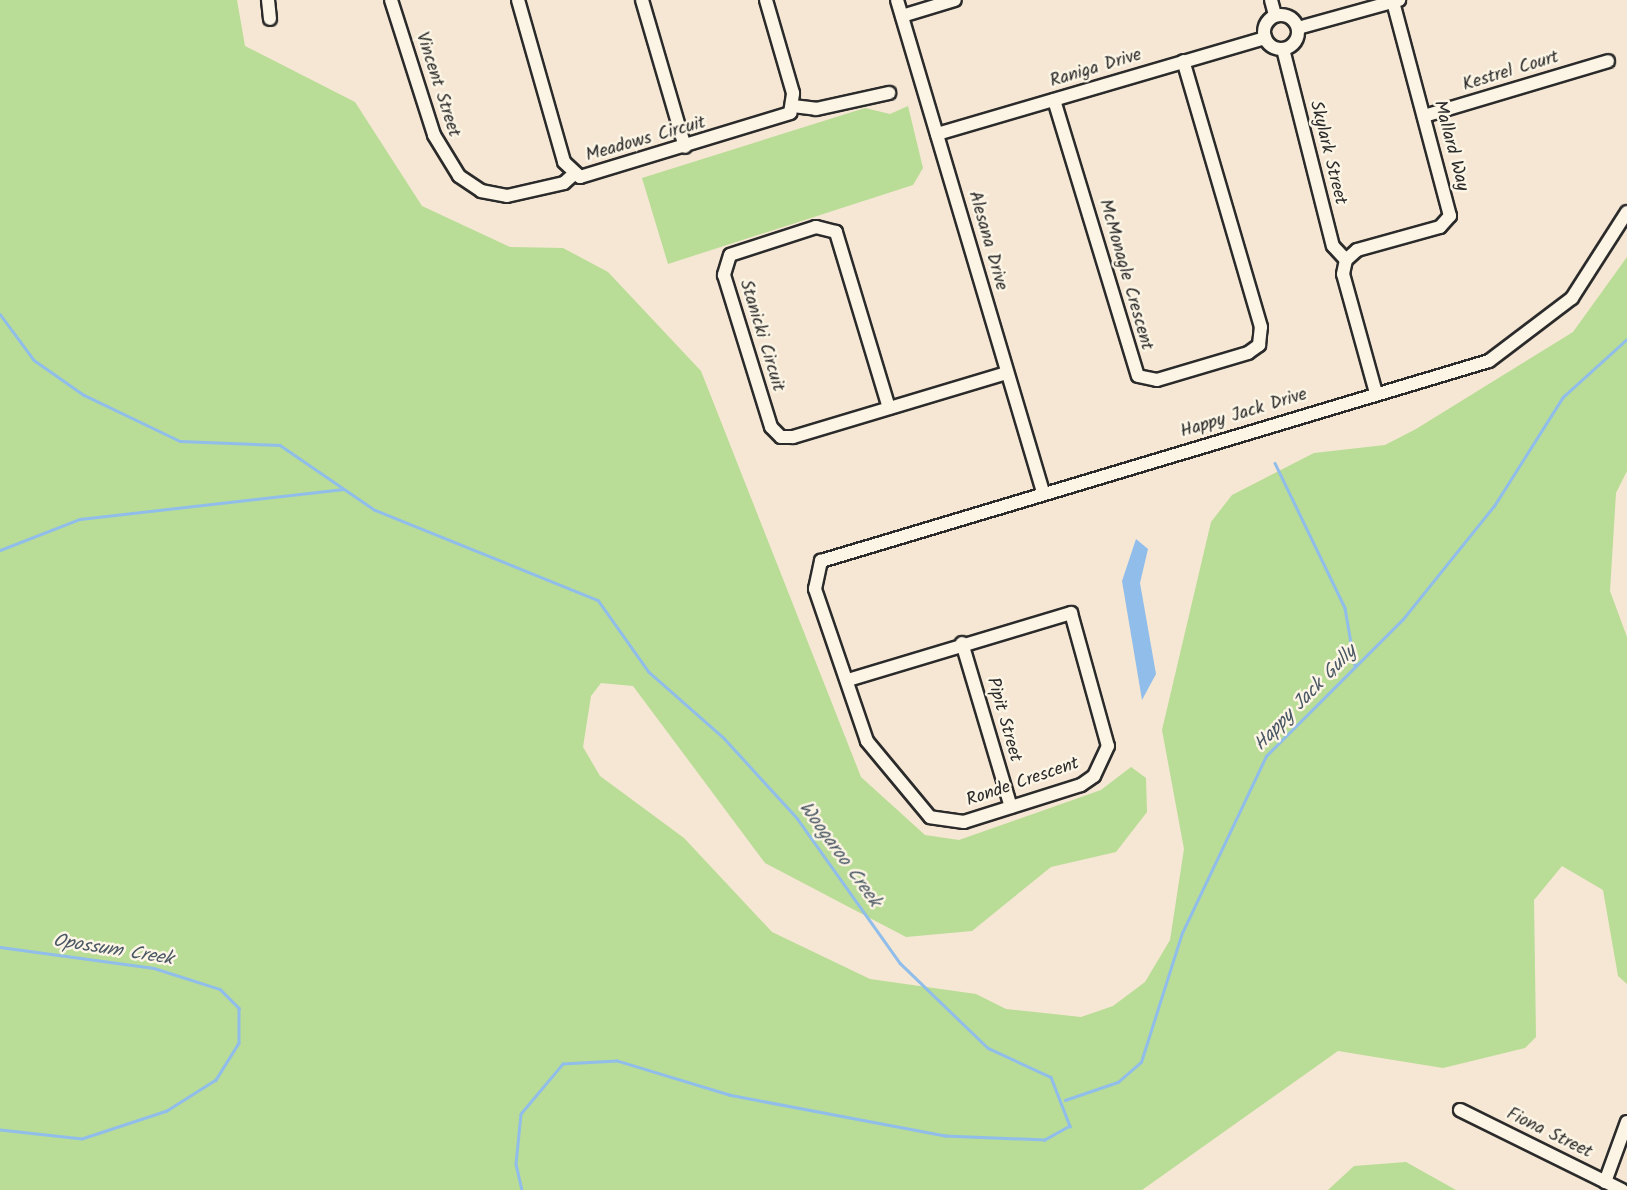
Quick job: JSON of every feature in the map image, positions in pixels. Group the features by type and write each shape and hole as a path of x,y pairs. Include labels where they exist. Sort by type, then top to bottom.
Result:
{"street":[{"path":"268,0 270,19"},
{"name":"Vincent Street","path":"391,0 434,135 459,176 481,191 507,196 564,183 574,174"},
{"name":"Meadows Circuit","path":"518,0 565,162 574,174 589,176 785,118 793,106"},
{"path":"642,0 685,147"},
{"path":"766,0 793,106 817,109 889,93"},
{"name":"Alesana Drive","path":"897,0 1042,492"},
{"path":"902,16 955,0"},
{"path":"1272,0 1275,15"},
{"path":"1298,27 1396,1"},
{"name":"Mallard Way","path":"1346,260 1357,250 1448,222 1396,1"},
{"path":"1275,15 1292,18 1298,27 1297,39 1283,49 1265,38 1266,22 1275,15"},
{"name":"Raniga Drive","path":"937,134 1265,38"},
{"name":"Skylark Street","path":"1283,49 1333,246 1346,260"},
{"name":"McMonagle Crescent","path":"1054,100 1138,376 1157,380 1248,353 1259,345 1262,332 1184,61"},
{"name":"Kestrel Court","path":"1424,116 1608,61"},
{"name":"Happy Jack Drive","path":"816,569 834,553 1489,361 1523,340 1573,298 1627,212"},
{"name":"Stanicki Circuit","path":"889,408 836,232 816,227 730,255 724,275 774,433 793,437 1007,373"},
{"path":"1346,260 1343,274 1376,393"},
{"name":"Ronde Crescent","path":"816,569 815,589 867,741 930,817 964,822 1081,785 1105,760 1107,729 1077,620 1062,611 848,680"},
{"name":"Pipit Street","path":"962,643 1011,807"},
{"name":"Fiona Street","path":"1460,1110 1622,1190"},
{"path":"1605,1182 1627,1122"}],"green space":[{"path":"0,0 237,0 245,46 355,102 422,206 510,247 563,248 608,272 701,371 861,777 925,835 959,840 1101,790 1131,767 1146,778 1147,812 1116,852 1051,867 972,931 906,937 765,863 633,686 601,683 591,696 583,747 600,776 684,838 772,932 870,979 976,994 1006,1009 1081,1017 1113,1006 1145,982 1170,940 1184,849 1162,730 1211,522 1232,495 1314,453 1385,445 1416,429 1573,332 1627,257 1627,471 1616,493 1610,591 1627,637 1627,984 1618,976 1603,890 1562,866 1534,900 1536,1037 1525,1048 1443,1068 1338,1051 1142,1190 0,1190"},
{"path":"908,106 923,168 913,185 668,264 642,178 865,108 890,114"},
{"path":"1406,1162 1456,1190 1328,1190 1354,1166"}],"water":[{"path":"1136,539 1148,549 1140,583 1156,674 1142,700 1122,581"}],"waterway":[{"name":"Woogaroo Creek","path":"0,314 34,360 84,395 180,441 280,445 375,510 598,600 649,672 724,738 797,818 900,963 988,1048 1051,1077 1070,1126 1045,1140 945,1136 729,1095 617,1061 563,1064 521,1114 516,1164 522,1190"},
{"name":"Happy Jack Gully","path":"1065,1100 1118,1082 1141,1062 1182,933 1266,756 1403,619 1494,506 1563,397 1627,339"},
{"path":"1275,463 1345,608 1355,666"},
{"name":"Opossum Creek","path":"0,550 80,519 343,489"},
{"name":"Opossum Creek","path":"0,947 154,968 220,989 239,1008 239,1043 216,1080 167,1111 82,1139 0,1130"}]}
